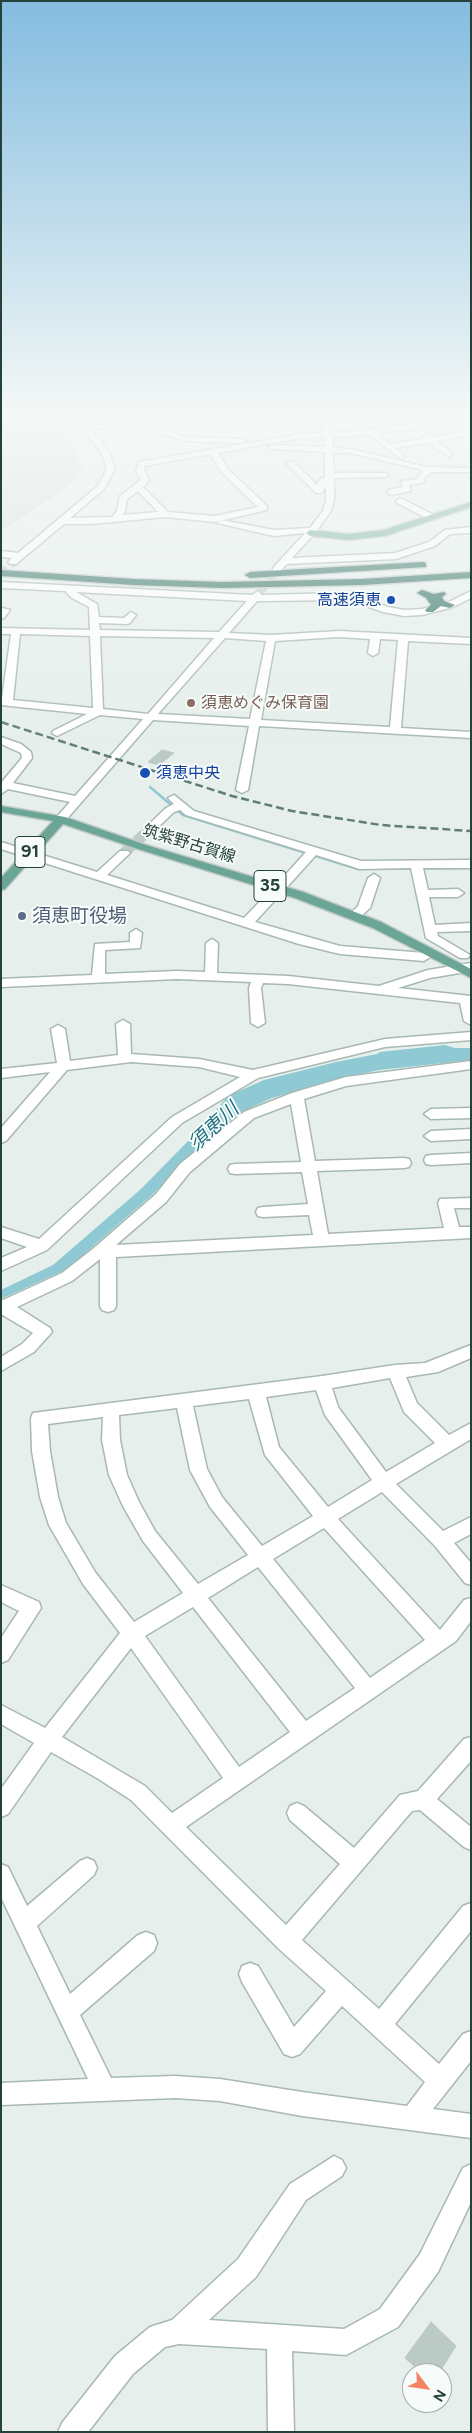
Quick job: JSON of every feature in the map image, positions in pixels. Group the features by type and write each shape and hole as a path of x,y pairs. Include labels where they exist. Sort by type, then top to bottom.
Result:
{"highway":[{"path":"1,566 114,574 209,576 290,574 423,565"},
{"path":"114,574 316,577 471,568"},
{"path":"1,573 210,587 344,590"},
{"path":"134,582 286,585 471,575"},
{"path":"422,593 430,596 436,606 430,610"},
{"path":"441,594 437,596 440,603 450,605"}],"main road":[{"path":"312,532 342,536 380,534 413,525"},
{"name":"筑紫野古賀線","path":"1,809 61,819 142,847 299,895 355,916 468,970"},
{"name":"91","path":"1,886 61,819"}],"street":[{"path":"1,554 16,559 57,525"},
{"path":"229,525 274,533 312,532"},
{"path":"276,570 317,525"},
{"path":"285,562 396,556 432,544 448,532 471,530"},
{"path":"1,585 257,595 336,596 359,599 394,612 410,613 450,605 471,594"},
{"path":"67,588 75,596 94,606 98,712"},
{"path":"61,819 257,595"},
{"path":"96,620 127,621 131,614"},
{"path":"1,631 222,635 271,638 339,634 471,641"},
{"path":"16,631 4,702 150,718 255,722 471,735"},
{"path":"373,654 375,636"},
{"path":"395,731 403,637"},
{"path":"242,790 271,638"},
{"path":"58,733 98,712"},
{"path":"1,740 17,746 26,752 27,758 3,788 78,800"},
{"path":"148,831 177,802 190,813 369,867 471,864"},
{"path":"1,845 247,924 340,950 424,957"},
{"path":"284,883 313,851"},
{"path":"99,876 124,853"},
{"path":"416,866 432,938 467,955"},
{"path":"355,916 364,908 374,878"},
{"path":"422,894 458,893"},
{"path":"247,924 272,896"},
{"path":"430,929 471,927"},
{"path":"98,978 99,947 136,946 136,934"},
{"path":"210,976 212,943"},
{"path":"450,956 467,955"},
{"path":"378,990 428,974 468,970"},
{"path":"1,983 177,975 259,978 468,1000 471,1021"},
{"path":"258,1023 255,988 259,978"},
{"path":"123,1024 125,1059"},
{"path":"58,1029 64,1065"},
{"path":"1,1265 42,1246 177,1120 253,1075 308,1060 385,1043 471,1036"},
{"path":"1,1074 125,1059 200,1063 253,1075"},
{"path":"1,1138 64,1065"},
{"path":"2,1308 67,1277 103,1252 161,1198 185,1168 250,1115 297,1096 346,1082 471,1065"},
{"path":"297,1096 321,1239"},
{"path":"431,1114 471,1112"},
{"path":"431,1136 471,1134"},
{"path":"431,1160 471,1158"},
{"path":"235,1169 404,1163"},
{"path":"453,1232 445,1204 471,1203"},
{"path":"263,1212 316,1209"},
{"path":"1,1232 42,1246"},
{"path":"103,1252 471,1232"},
{"path":"103,1252 108,1306"},
{"path":"1,1365 28,1348 44,1332 2,1308"},
{"path":"237,1780 195,1723 161,1672 130,1635 89,1578 58,1525 49,1496 41,1451 39,1418 256,1392 432,1368 471,1351"},
{"path":"395,1372 410,1407 448,1445"},
{"path":"322,1383 331,1410 384,1483 441,1542 471,1577"},
{"path":"256,1392 271,1450 326,1518 439,1642"},
{"path":"184,1400 188,1428 199,1470 216,1502 368,1690"},
{"path":"111,1409 111,1440 116,1466 132,1506 149,1536 304,1734"},
{"path":"1,1807 48,1739 130,1635 471,1430"},
{"path":"441,1542 471,1525"},
{"path":"1,1593 32,1608 1,1654"},
{"path":"170,1826 449,1635 471,1606"},
{"path":"1,1714 48,1739 138,1793 287,1941 441,2081"},
{"path":"287,1941 407,1802 423,1800 471,1746"},
{"path":"423,1800 471,1840"},
{"path":"297,1813 355,1863"},
{"path":"25,1922 87,1868"},
{"path":"1,1874 105,2090"},
{"path":"380,2025 471,1914"},
{"path":"68,2010 146,1943"},
{"path":"250,1974 292,2046 341,1990"},
{"path":"411,2119 471,2042"},
{"path":"1,2094 175,2087 220,2090 302,2104 471,2126"},
{"path":"179,2331 247,2268 298,2192 334,2168"},
{"path":"71,2432 124,2365 158,2336 179,2331 346,2342 389,2318 429,2263 471,2176"},
{"path":"279,2338 282,2432"}],"shaded area":[{"path":"1,525 11,525 1,531"}],"water":[{"name":"須恵川","path":"445,1045 455,1048 471,1048 471,1060 379,1070 343,1078 272,1098 239,1113 204,1143 153,1194 67,1269 1,1299 1,1290 53,1265 141,1189 193,1136 228,1096 264,1080 336,1062 380,1052"}],"building":[{"path":"162,750 174,753 159,765 148,762"},
{"path":"431,2322 456,2346 445,2363 411,2363 405,2358"}],"waterway":[{"path":"150,787 183,815 358,869 471,868"}],"tunnel":[{"path":"1,575 13,562"},
{"path":"260,591 276,570"},
{"path":"124,853 148,831"}],"railway":[{"path":"1,722 232,796 292,811 381,825 471,831"}],"place":[{"name":"高速須恵","path":"391,600"},
{"name":"須恵めぐみ保育園","path":"191,703"},
{"name":"須恵中央","path":"145,773"},
{"name":"須恵町役場","path":"22,916"}]}
